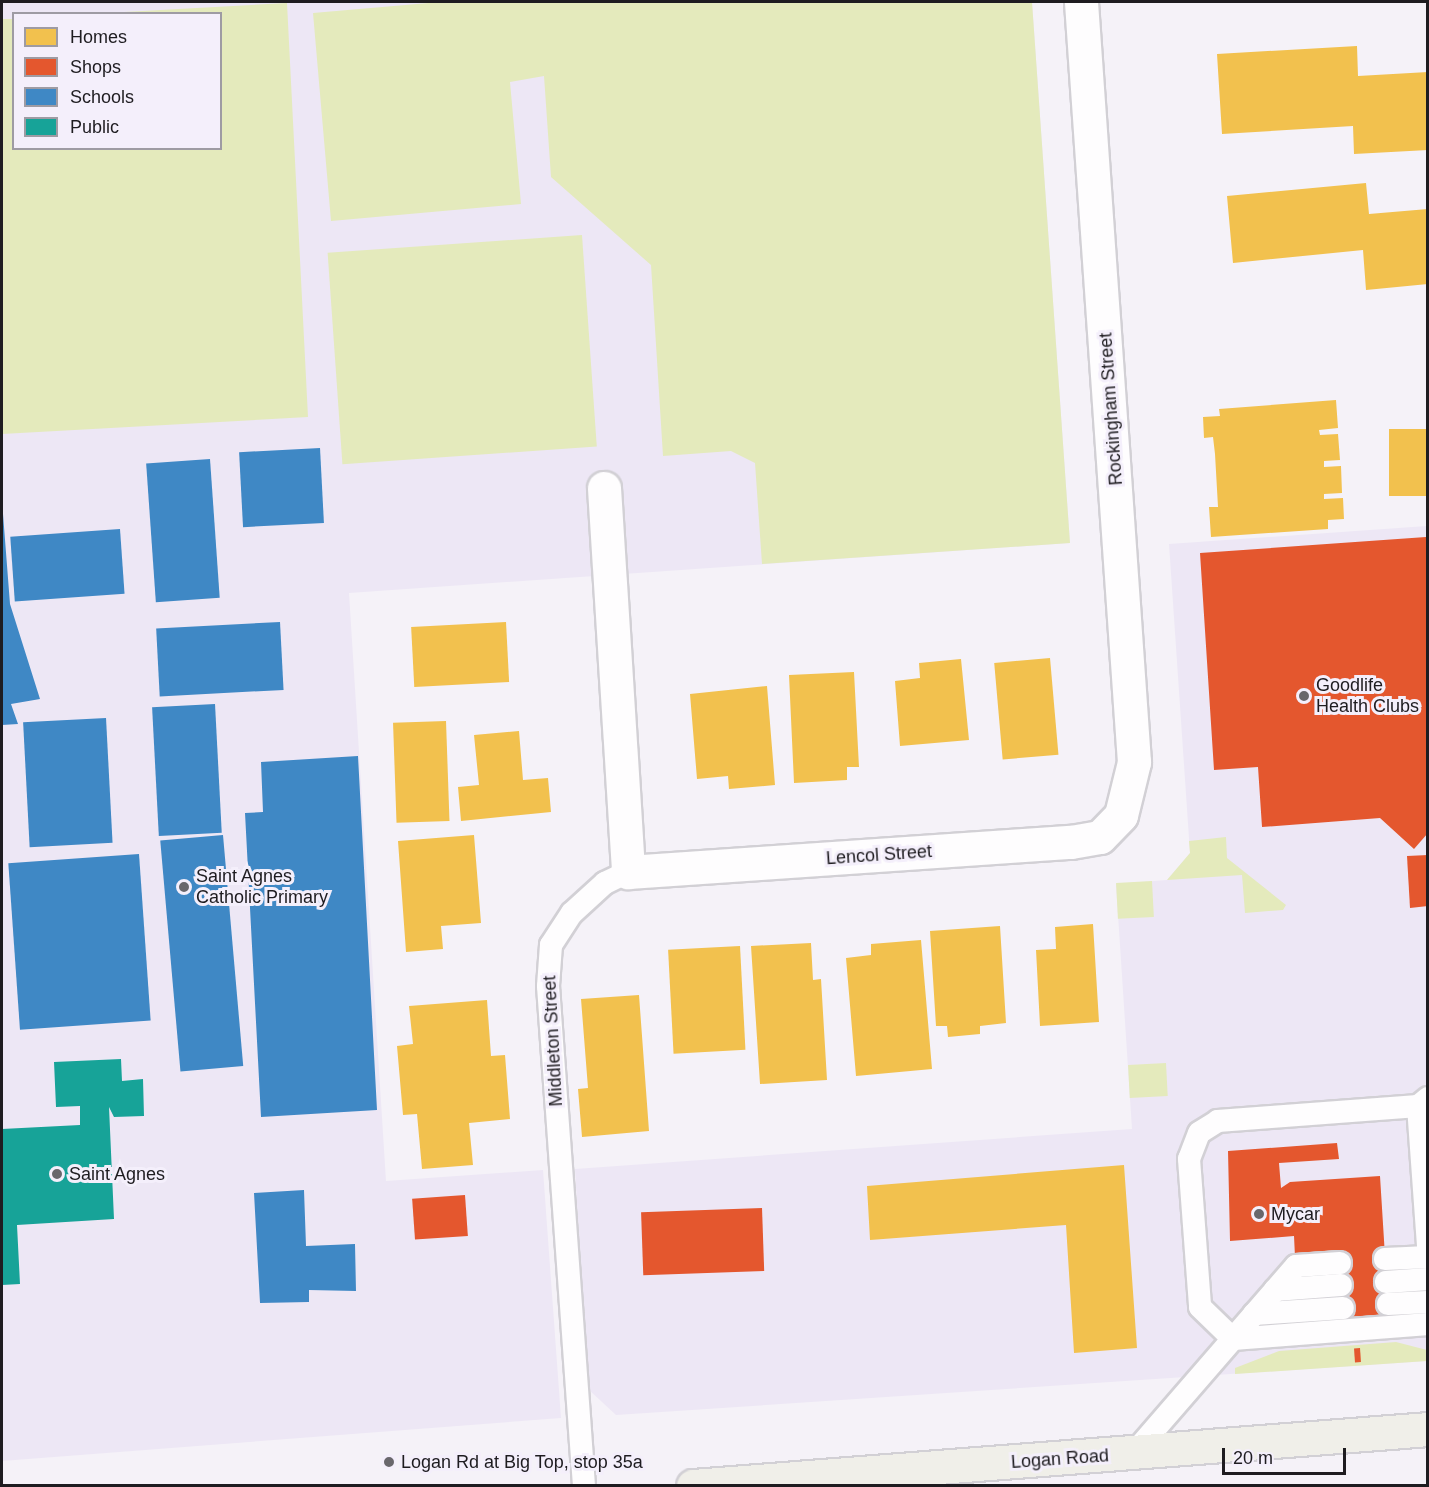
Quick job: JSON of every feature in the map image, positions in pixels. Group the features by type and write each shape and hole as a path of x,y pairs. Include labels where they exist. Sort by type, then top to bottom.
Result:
{"main road":[{"name":"Logan Road","path":"693,1485 1428,1429"}],"street":[{"name":"Rockingham Street","path":"1081,2 1134,762 1121,815"},
{"path":"604,488 628,872"},
{"name":"Lencol Street","path":"628,872 1071,842 1100,837 1121,815"}],"lane":[{"name":"Middleton Street","path":"584,1485 548,986 551,945 572,913 605,883 628,872"},
{"path":"1428,1247 1423,1102 1218,1121 1199,1133 1189,1159 1200,1307 1233,1339 1428,1324"},
{"path":"1385,1259 1428,1257"},
{"path":"1134,1453 1296,1266 1340,1263"},
{"path":"1428,1279 1387,1293 1428,1302"},
{"path":"1254,1314 1342,1297 1275,1290"}],"shaded area":[{"name":"Saint Agnes Catholic Primary","path":"2,2 1032,2 1070,543 349,593 386,1181 543,1170 561,1418 2,1461"},
{"path":"1427,526 1427,1361 616,1415 588,1389 575,1169 1132,1129 1116,884 1167,880 1190,853 1169,544"}],"green space":[{"path":"440,2 1032,2 1070,543 762,564 755,463 731,451 663,456 651,265 551,177 544,76 510,82 521,204 331,221 313,13"},
{"path":"287,3 308,417 2,434 2,19 12,19 12,150 222,150 222,12 124,12"},
{"path":"582,235 597,446 342,464 328,253"},
{"path":"1226,837 1227,858 1286,905 1283,910 1245,913 1242,875 1167,880 1190,853 1189,841"},
{"path":"1152,881 1154,917 1118,919 1116,883"},
{"path":"1166,1063 1168,1096 1130,1098 1128,1065"},
{"path":"1396,1342 1427,1350 1427,1361 1235,1374 1235,1368 1279,1351"}],"building: Homes":[{"path":"1357,46 1358,76 1428,72 1428,150 1354,154 1353,126 1222,134 1217,54"},
{"path":"1366,183 1369,214 1428,209 1428,284 1366,290 1363,250 1233,263 1227,196"},
{"path":"1336,400 1338,428 1319,430 1320,435 1338,434 1340,460 1324,461 1324,467 1341,466 1342,493 1324,494 1324,499 1343,498 1344,519 1328,520 1328,529 1211,537 1209,507 1218,507 1215,454 1213,437 1204,438 1203,417 1220,416 1219,409"},
{"path":"1389,429 1428,429 1428,496 1389,496"},
{"path":"506,622 509,682 414,687 411,627"},
{"path":"1050,658 1058,755 1003,760 994,663"},
{"path":"961,659 969,740 900,746 895,681 920,678 919,663"},
{"path":"854,672 859,767 847,767 847,780 794,783 789,675"},
{"path":"767,686 775,785 729,789 728,776 697,779 690,694"},
{"path":"446,721 449,821 397,823 393,723"},
{"path":"519,731 523,780 548,778 551,812 461,821 458,787 479,785 474,735"},
{"path":"474,835 481,923 441,926 443,949 406,952 398,841"},
{"path":"1093,924 1099,1022 1040,1026 1036,950 1056,949 1055,927"},
{"path":"1000,926 1006,1023 980,1026 980,1034 948,1037 947,1026 936,1026 930,931"},
{"path":"921,940 932,1069 856,1076 846,958 871,955 871,944"},
{"path":"811,943 813,980 821,979 827,1080 760,1084 751,946"},
{"path":"740,946 745,1050 674,1054 668,950"},
{"path":"639,995 649,1131 582,1137 578,1089 588,1088 581,999"},
{"path":"487,1000 491,1056 505,1055 510,1119 469,1123 473,1165 422,1169 417,1114 403,1115 397,1046 413,1044 409,1006"},
{"path":"1124,1165 1137,1348 1074,1353 1066,1225 870,1240 867,1186"}],"building: Shops":[{"path":"1426,537 1428,833 1414,849 1380,818 1262,827 1258,767 1214,770 1200,553"},
{"path":"1428,855 1428,906 1410,908 1407,856"},
{"path":"1337,1143 1339,1159 1279,1163 1281,1188 1290,1182 1380,1176 1389,1320 1344,1324 1339,1253 1295,1257 1294,1236 1230,1241 1228,1151"},
{"path":"465,1195 468,1236 415,1240 412,1199"},
{"path":"762,1208 764,1271 643,1275 641,1212"},
{"path":"1354,1348 1360,1348 1361,1362 1355,1362"}],"building: Schools":[{"path":"320,448 324,523 243,527 239,452"},
{"path":"210,459 220,598 156,602 146,463"},
{"path":"2,501 10,604 40,699 11,704 18,724 2,725"},
{"path":"120,529 125,594 15,602 10,537"},
{"path":"280,622 284,690 160,696 156,628"},
{"path":"215,704 222,833 159,836 152,707"},
{"path":"106,718 113,843 30,847 23,722"},
{"path":"358,756 377,1110 261,1117 245,813 263,812 261,762"},
{"path":"223,835 243,1066 180,1072 160,840"},
{"path":"139,854 151,1021 20,1030 8,863"},
{"path":"304,1190 306,1246 355,1244 356,1291 309,1290 309,1302 260,1303 254,1193"}],"building: Public":[{"name":"Saint Agnes","path":"121,1059 122,1081 143,1079 144,1116 114,1117 109,1107 114,1219 17,1225 20,1284 2,1285 2,1129 80,1125 80,1106 56,1107 54,1062"}],"place":[{"name":"Goodlife Health Clubs","path":"1304,696"},
{"name":"Saint Agnes Catholic Primary","path":"184,887"},
{"name":"Saint Agnes","path":"57,1174"},
{"name":"Mycar","path":"1259,1214"},
{"name":"Logan Rd at Big Top, stop 35a","path":"389,1462"}]}
